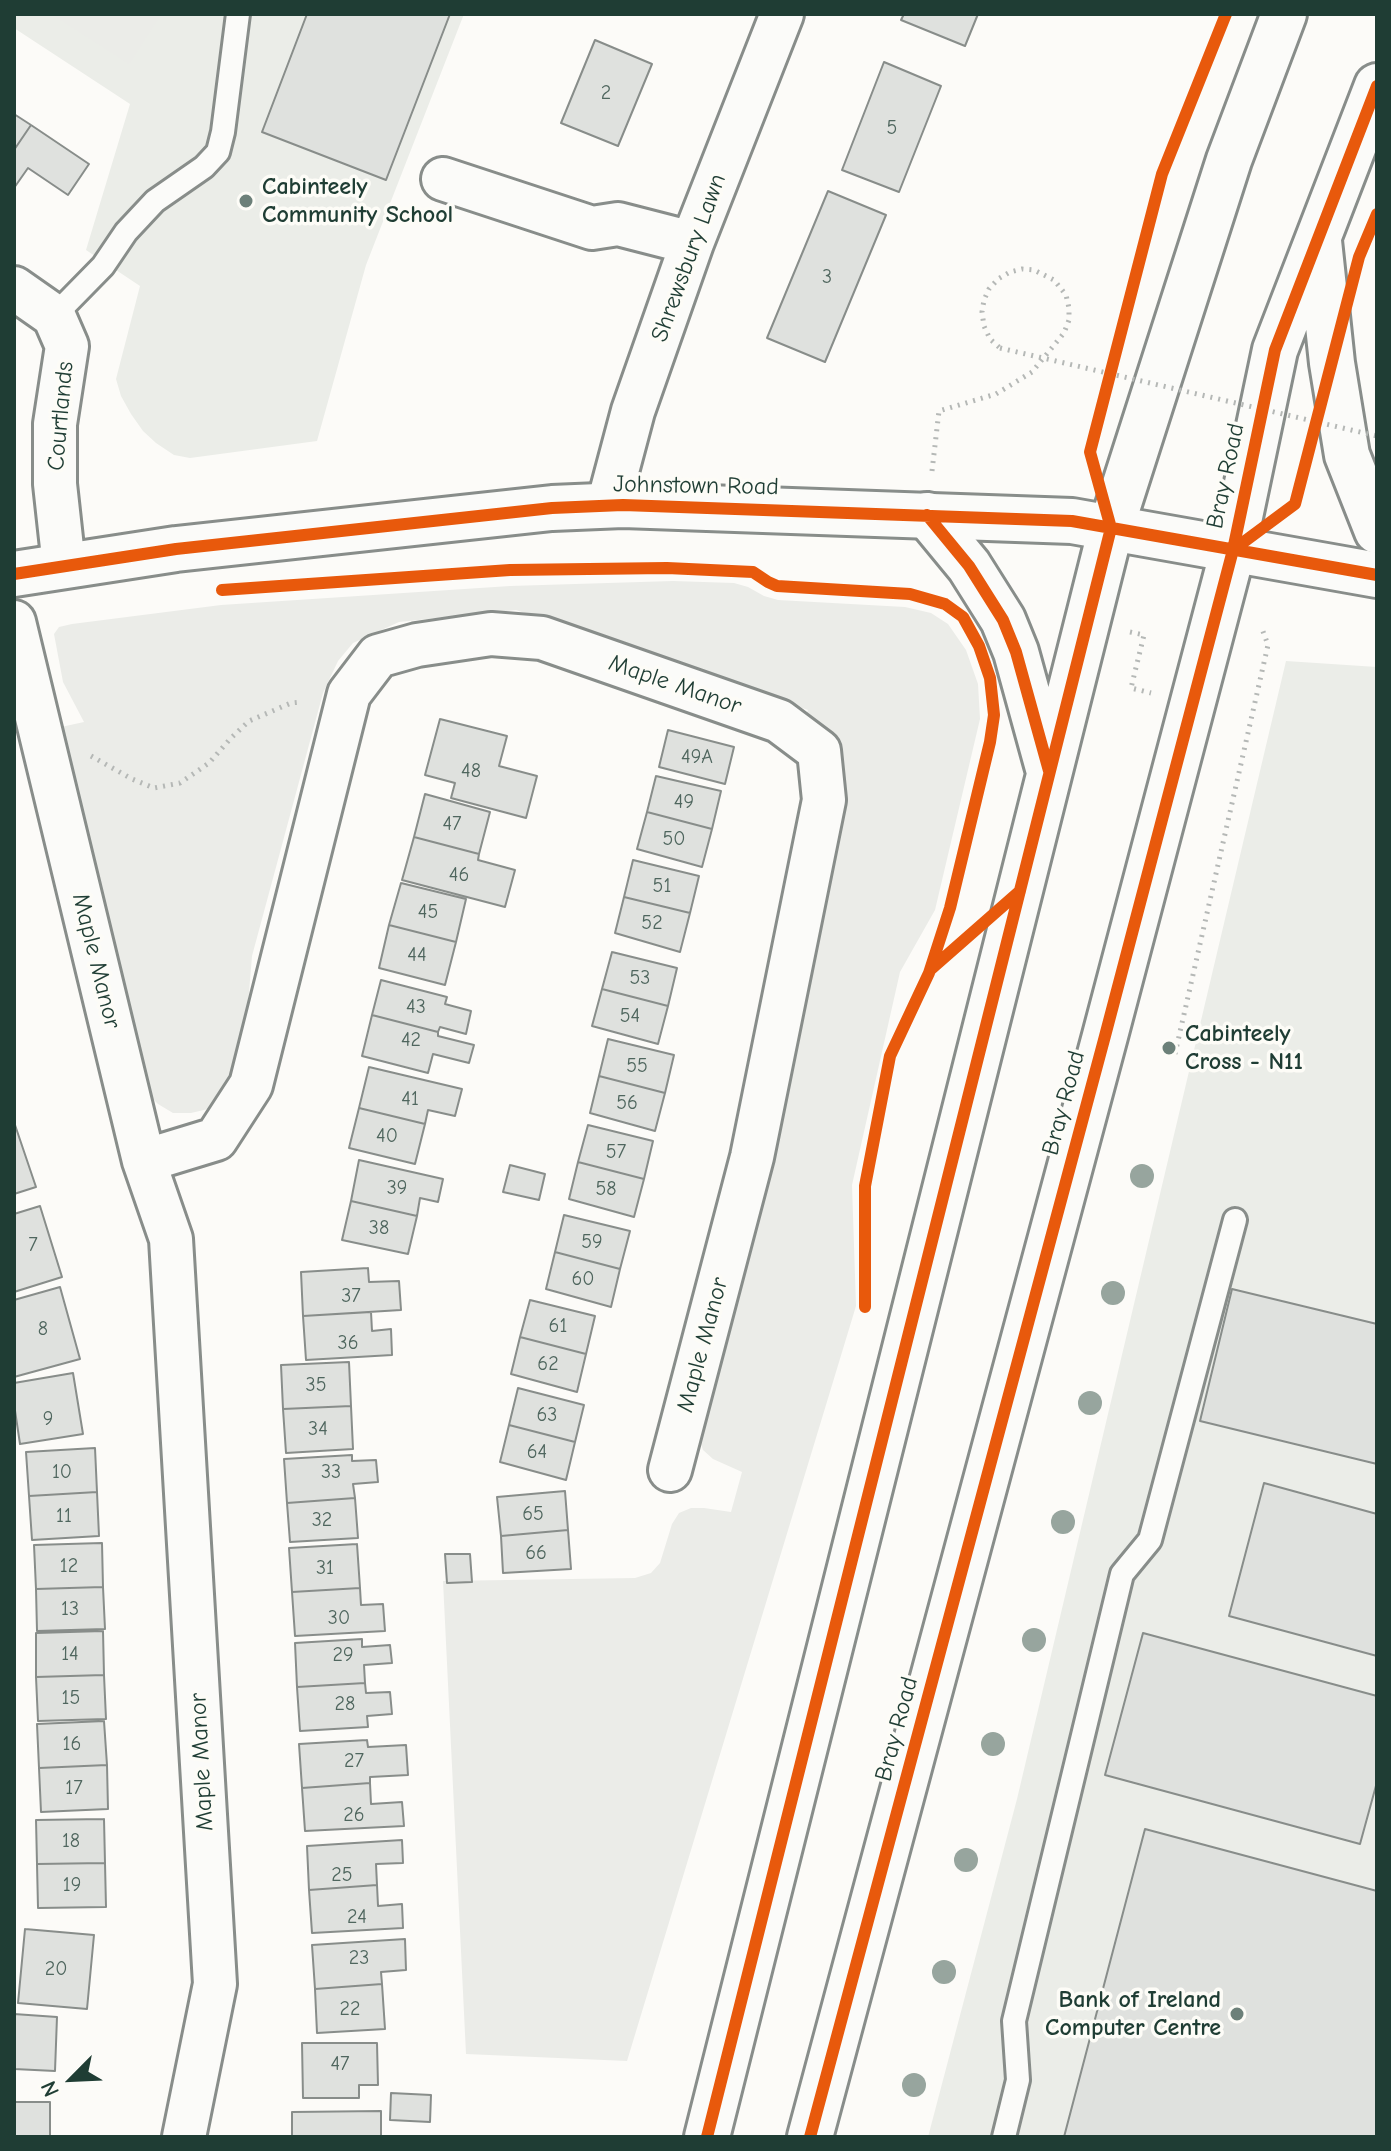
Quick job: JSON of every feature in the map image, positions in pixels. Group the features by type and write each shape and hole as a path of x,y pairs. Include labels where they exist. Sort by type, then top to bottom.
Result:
{"main road":[{"path":"707,2137 1111,528 1229,160 1284,14"},
{"name":"Bray Road","path":"810,2137 1233,550 1275,350 1377,86"},
{"path":"1319,235 1332,363 1347,455 1377,531"},
{"name":"Johnstown Road","path":"14,574 176,549 552,508 608,505 1072,521 1377,575"},
{"path":"927,515 969,566 1003,620 1016,652 1050,774"}],"street":[{"name":"Shrewsbury Lawn","path":"608,505 633,411 692,243 782,14"},
{"path":"443,179 592,228 618,224 692,243"},
{"path":"14,288 54,316"},
{"name":"Courtlands","path":"54,316 67,346 55,424 55,484 64,566"},
{"name":"Maple Manor","path":"14,622 144,1161 171,1239 215,1984 184,2137"},
{"name":"Maple Manor","path":"144,1161 216,1139 251,1085 349,694 378,656 417,645 491,634 542,638 779,721 819,751 824,800 752,1157 670,1470"}],"lane":[{"path":"54,316 103,266 126,232 155,201 204,167 218,152 238,14"},
{"path":"1004,2137 1018,2080 1014,2021 1122,1574 1150,1540 1235,1220"}],"path":[{"path":"927,515 939,411 996,394 1032,372 1040,363 1048,353 1056,344 1064,333 1069,320 1066,295 1045,274 1022,269 998,279 984,300 984,326 990,339 1000,348 1015,352 1030,355 1046,359 1061,362 1377,436"},
{"path":"1313,437 1332,363"},
{"path":"1108,382 1112,368"},
{"path":"1175,1054 1268,645 1258,618"},
{"path":"1116,628 1144,635 1131,688 1156,694"},
{"path":"86,748 92,756 154,788 180,783 209,763 249,721 291,703 349,694"}],"shaded area":[{"name":"Cabinteely Community School","path":"14,14 464,14 366,265 317,441 190,458 174,455 143,431 121,396 116,379 140,286 86,250 130,104 14,28"},
{"path":"51,14 161,14 129,64"},
{"path":"673,581 734,583 778,600 905,607 931,613 948,624 966,650 978,684 980,719 935,910 900,972 852,1185 856,1306 627,2061 466,2054 443,1581 635,1578 651,1573 660,1563 672,1524 679,1513 691,1508 731,1512 742,1472 713,1459 703,1450 698,1423 775,1158 835,813 804,720 808,710 516,610 399,622 353,643 338,661 323,693 252,956 242,1077 223,1100 208,1109 173,1113 149,1095 61,727 84,722 63,682 54,634 59,627 72,624 221,605 510,586"},
{"path":"1286,661 1377,667 1377,2137 928,2137 1017,1799"}],"building":[{"path":"307,14 450,14 386,180 262,132"},
{"path":"904,14 978,14 965,46 901,20"},
{"path":"595,40 652,64 618,146 561,123"},
{"path":"884,62 941,86 899,192 842,170"},
{"path":"14,114 31,125 14,150"},
{"path":"31,125 89,164 68,195 28,168 14,188 14,150"},
{"path":"828,191 886,215 825,362 767,338"},
{"path":"440,719 507,736 499,766 537,776 526,818 451,798 455,783 425,775"},
{"path":"668,730 734,747 725,784 659,767"},
{"path":"656,776 721,791 712,829 647,812"},
{"path":"425,794 490,812 479,854 414,837"},
{"path":"647,812 712,829 702,867 637,849"},
{"path":"414,837 479,854 478,860 515,870 505,907 402,880"},
{"path":"633,860 699,876 690,913 624,897"},
{"path":"401,883 466,899 456,942 389,925"},
{"path":"624,897 690,913 680,952 615,933"},
{"path":"389,925 456,942 445,985 379,968"},
{"path":"612,952 677,968 668,1006 602,989"},
{"path":"381,980 447,997 445,1004 471,1011 466,1034 440,1027 438,1032 372,1015"},
{"path":"602,989 668,1006 658,1044 592,1026"},
{"path":"372,1015 474,1045 469,1063 433,1054 428,1073 362,1056"},
{"path":"608,1039 674,1055 665,1093 599,1076"},
{"path":"369,1067 462,1089 455,1116 428,1110 425,1124 359,1108"},
{"path":"599,1076 665,1093 655,1131 590,1113"},
{"path":"359,1108 425,1124 415,1164 349,1148"},
{"path":"14,1122 36,1187 14,1194"},
{"path":"588,1125 653,1141 644,1179 578,1162"},
{"path":"359,1160 443,1179 438,1202 420,1198 417,1216 351,1201"},
{"path":"578,1162 644,1179 634,1217 569,1199"},
{"path":"510,1165 545,1174 539,1200 503,1192"},
{"path":"351,1201 417,1216 408,1254 342,1240"},
{"path":"40,1206 62,1277 14,1292 14,1214"},
{"path":"564,1215 630,1231 620,1269 555,1252"},
{"path":"555,1252 620,1269 611,1307 546,1289"},
{"path":"368,1268 369,1282 399,1281 401,1310 303,1316 301,1272"},
{"path":"60,1287 80,1359 14,1377 14,1300"},
{"path":"1232,1289 1377,1324 1377,1464 1200,1421"},
{"path":"530,1300 595,1316 586,1354 520,1337"},
{"path":"371,1312 372,1331 391,1329 392,1355 306,1360 303,1316"},
{"path":"520,1337 586,1354 577,1392 511,1374"},
{"path":"349,1362 351,1406 283,1409 281,1365"},
{"path":"73,1373 83,1434 20,1444 14,1383"},
{"path":"518,1388 584,1405 575,1442 509,1425"},
{"path":"351,1406 353,1449 286,1453 283,1409"},
{"path":"509,1425 575,1442 566,1480 500,1462"},
{"path":"95,1448 97,1492 29,1496 26,1452"},
{"path":"352,1455 352,1461 376,1460 378,1482 353,1484 355,1498 287,1503 284,1459"},
{"path":"1264,1483 1377,1514 1377,1656 1229,1616"},
{"path":"565,1491 568,1530 501,1536 497,1497"},
{"path":"97,1492 99,1536 32,1540 29,1496"},
{"path":"355,1498 358,1538 290,1542 287,1503"},
{"path":"568,1530 571,1569 503,1573 501,1536"},
{"path":"102,1543 103,1587 36,1589 34,1545"},
{"path":"357,1544 360,1588 292,1592 289,1548"},
{"path":"445,1554 470,1554 472,1582 447,1583"},
{"path":"103,1587 105,1629 37,1631 36,1589"},
{"path":"360,1588 361,1605 383,1604 385,1631 295,1636 292,1592"},
{"path":"103,1631 104,1675 36,1677 36,1633"},
{"path":"1143,1633 1377,1696 1377,1782 1360,1844 1105,1775"},
{"path":"362,1639 362,1647 390,1645 392,1663 364,1665 365,1683 297,1687 295,1643"},
{"path":"104,1675 106,1719 38,1721 36,1677"},
{"path":"365,1683 366,1693 390,1692 392,1714 367,1716 368,1727 300,1731 297,1687"},
{"path":"104,1721 107,1765 39,1768 37,1724"},
{"path":"367,1740 368,1747 406,1745 408,1775 370,1777 370,1783 302,1788 299,1744"},
{"path":"107,1765 108,1809 41,1812 39,1768"},
{"path":"370,1783 371,1804 402,1802 404,1826 305,1831 302,1788"},
{"path":"104,1819 105,1863 37,1864 36,1820"},
{"name":"Bank of Ireland Computer Centre","path":"1145,1829 1377,1891 1377,2137 1064,2137"},
{"path":"402,1840 403,1863 376,1864 377,1885 309,1890 307,1846"},
{"path":"105,1863 106,1907 38,1908 37,1864"},
{"path":"377,1885 378,1906 402,1904 403,1928 312,1933 309,1890"},
{"path":"25,1929 94,1935 87,2009 18,2003"},
{"path":"405,1939 406,1970 381,1972 382,1984 315,1989 312,1945"},
{"path":"382,1984 385,2029 317,2033 315,1989"},
{"path":"14,2014 57,2017 55,2071 14,2069"},
{"path":"302,2043 377,2043 378,2085 359,2085 359,2098 303,2098"},
{"path":"391,2093 431,2095 430,2122 390,2120"},
{"path":"14,2102 50,2102 50,2137 14,2137"},
{"path":"381,2111 381,2137 292,2137 292,2112"}],"cycle path":[{"path":"707,2137 1111,528 1090,452 1162,174 1226,14"},
{"path":"810,2137 1233,550 1275,350 1377,86"},
{"path":"1233,550 1295,504 1359,257 1377,214"},
{"path":"14,574 176,549 552,508 623,505 1072,521 1377,575"},
{"path":"927,515 969,566 1003,620 1016,652 1049,771"},
{"path":"222,590 510,570 667,568 753,572 777,586 910,594 945,604 963,617 979,646 990,678 994,715 950,908 929,973 890,1056 865,1186 865,1307"},
{"path":"930,970 1020,891"}],"place":[{"name":"Cabinteely Community School","path":"246,201"},
{"name":"Cabinteely Cross - N11","path":"1169,1048"},
{"name":"Bank of Ireland Computer Centre","path":"1237,2014"}]}
